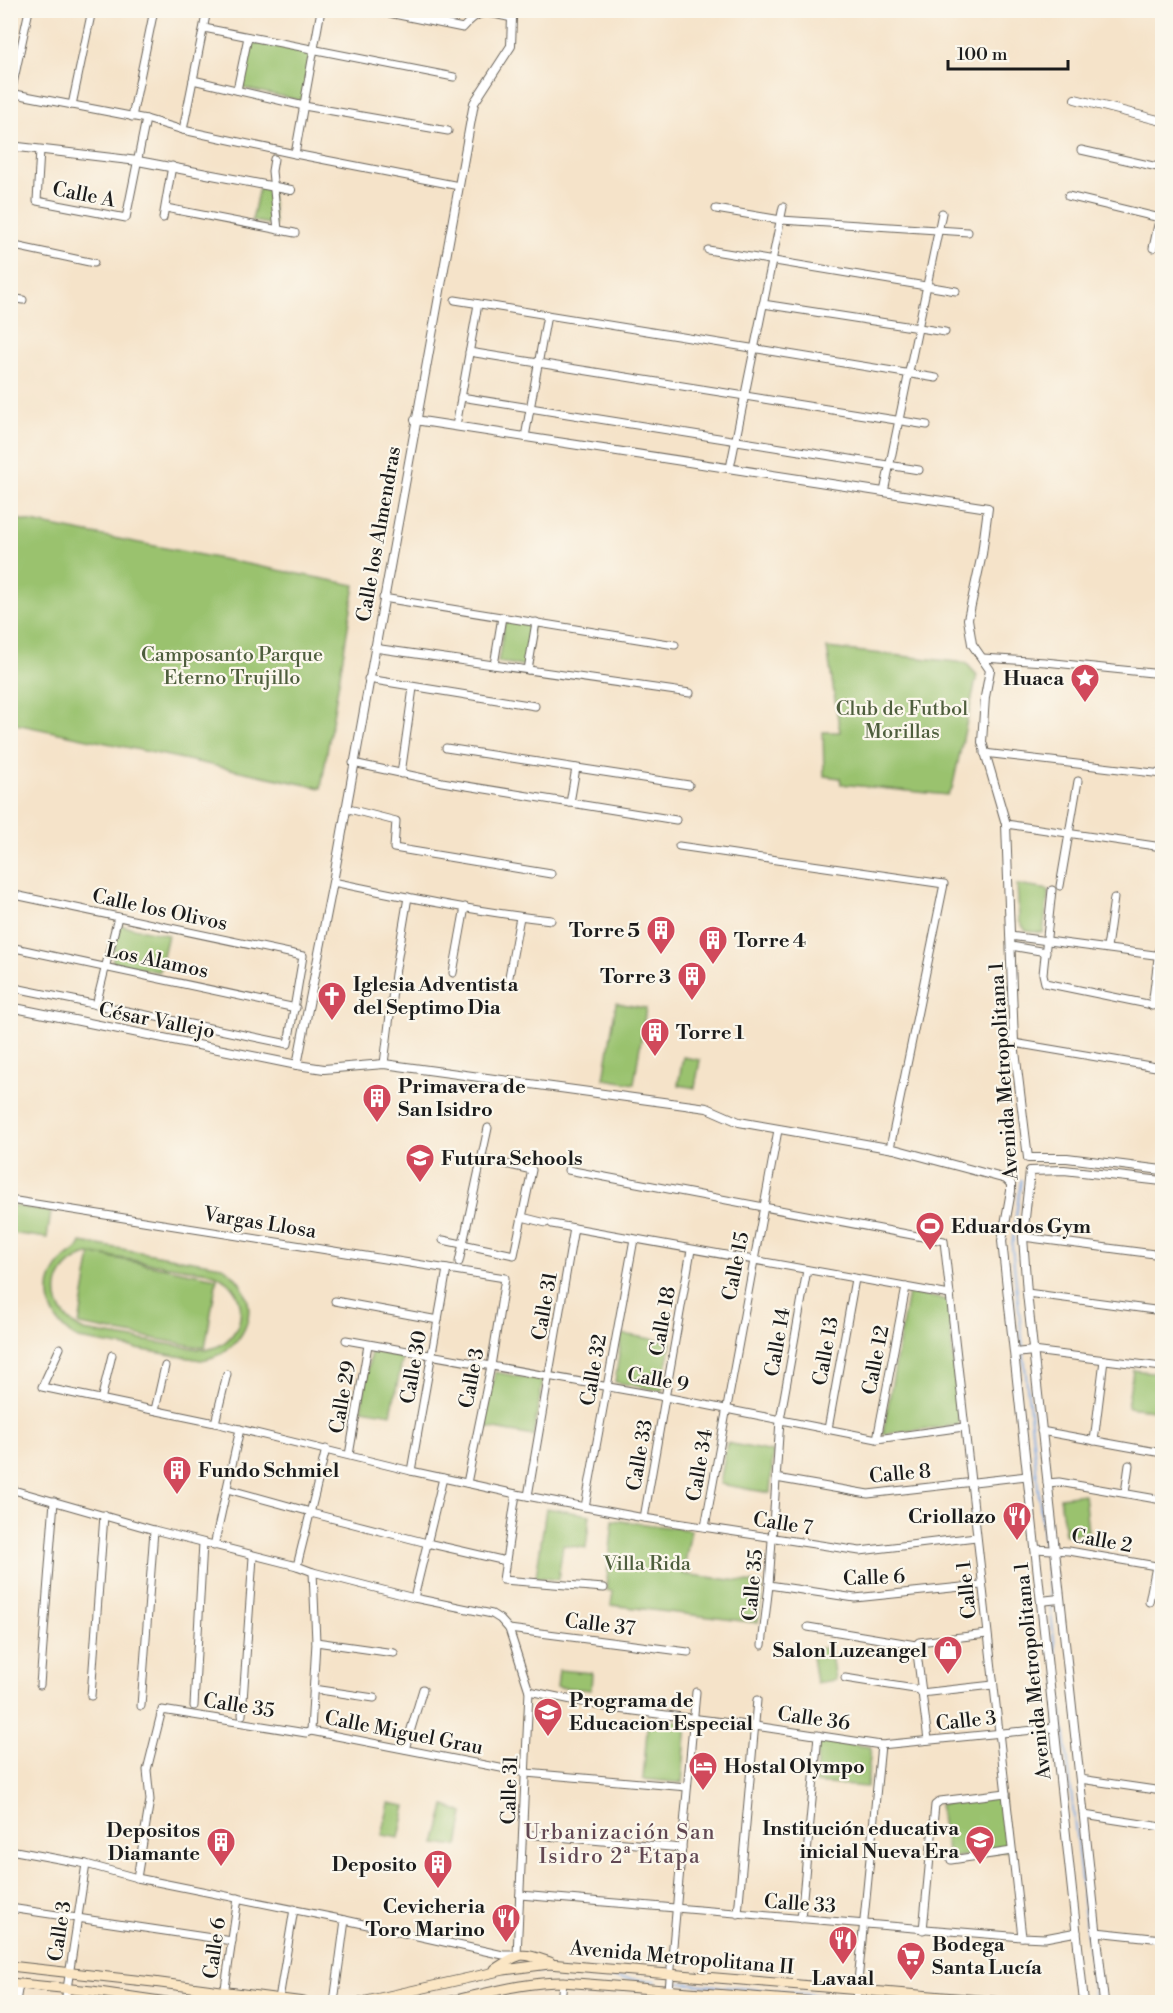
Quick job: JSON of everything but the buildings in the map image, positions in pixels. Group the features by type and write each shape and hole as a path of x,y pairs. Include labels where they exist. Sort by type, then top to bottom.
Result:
{"main road":[{"path":"488,1974 517,1955 529,1955 558,1964"},
{"name":"Avenida Metropolitana II","path":"362,2002 513,1969 558,1964 1003,2002"},
{"path":"10,1966 304,2002"},
{"name":"Avenida Metropolitana II","path":"451,2002 541,1982 669,1990 714,1998 816,2002"},
{"path":"15,1984 67,1989 116,1999 167,2002"}],"street":[{"path":"29,10 11,93 146,119 183,130 295,154 459,186"},
{"path":"72,105 92,10"},
{"path":"132,117 154,10"},
{"path":"183,130 207,10"},
{"path":"295,154 321,10"},
{"path":"374,10 463,28 474,16 481,13 512,18"},
{"name":"Calle los Almendras","path":"297,1065 333,882 474,103 511,46 512,18"},
{"path":"204,28 454,77"},
{"path":"237,90 248,37"},
{"path":"193,80 304,106 448,131"},
{"path":"1075,99 1162,121"},
{"path":"138,160 146,119"},
{"path":"10,146 138,160 291,190"},
{"name":"Calle A","path":"40,150 37,201 126,219 138,160"},
{"path":"1081,150 1162,168"},
{"path":"274,159 272,171 278,230"},
{"path":"163,218 172,166"},
{"path":"1068,196 1160,218"},
{"path":"1153,248 1162,206"},
{"path":"730,468 783,207"},
{"path":"166,208 295,233"},
{"path":"716,209 781,220 968,232"},
{"path":"415,420 884,492 942,213"},
{"path":"10,245 94,263"},
{"path":"708,250 956,291"},
{"path":"10,298 23,300"},
{"path":"454,300 936,378"},
{"path":"456,426 478,304"},
{"path":"764,304 945,332"},
{"path":"525,436 547,315"},
{"path":"469,352 927,425"},
{"path":"461,397 919,470"},
{"name":"Avenida Metropolitana 1","path":"884,492 988,508 982,554 968,619 972,644 990,670 985,698 982,742 1006,824 1014,1043 1030,1171 1023,1237 1031,1352 1104,2002"},
{"path":"383,598 675,645"},
{"path":"494,665 502,617"},
{"path":"528,670 536,622"},
{"path":"374,648 690,693"},
{"path":"983,658 1162,674"},
{"path":"368,679 535,706"},
{"path":"401,774 413,688"},
{"path":"446,748 689,785"},
{"path":"984,753 1162,774"},
{"path":"353,763 442,782 676,820"},
{"path":"570,803 576,768"},
{"path":"1060,886 1078,781"},
{"path":"345,808 396,821 394,848 551,874"},
{"path":"1006,824 1162,847"},
{"path":"679,846 944,884 890,1148"},
{"path":"333,882 520,917 551,920"},
{"path":"1052,890 1043,978 1045,983 1162,1007"},
{"name":"Calle los Olivos","path":"10,894 303,956 296,1008"},
{"path":"384,1064 395,974 408,897"},
{"path":"1107,948 1114,898"},
{"path":"453,974 465,907"},
{"path":"96,1005 118,917"},
{"path":"508,982 520,917"},
{"path":"1152,1006 1162,926"},
{"path":"1010,936 1160,955"},
{"path":"1011,946 1046,952"},
{"name":"Los Alamos","path":"10,947 296,1008"},
{"path":"10,987 288,1044 296,1008"},
{"name":"César Vallejo","path":"10,1007 297,1065 324,1069 384,1064 706,1108 739,1122 890,1148"},
{"path":"1014,1043 1162,1068"},
{"path":"459,1262 488,1128"},
{"name":"Calle 15","path":"726,1409 778,1130"},
{"name":"Avenida Metropolitana 1","path":"890,1148 1006,1179 1011,1184 1002,1241 1017,1353 1027,1476 1043,1600 1054,1728 1084,2002"},
{"path":"1028,1158 1067,1158 1162,1170"},
{"path":"443,1240 514,1255 532,1170 482,1159"},
{"path":"568,1170 764,1208"},
{"path":"1030,1171 1064,1170 1162,1181"},
{"name":"Vargas Llosa","path":"10,1200 505,1278"},
{"name":"Calle 1","path":"764,1208 942,1240 944,1243 1022,1937"},
{"path":"522,1217 691,1250 950,1295"},
{"name":"Calle 31","path":"528,1496 574,1228"},
{"path":"1023,1237 1162,1255"},
{"name":"Calle 32","path":"585,1507 634,1239"},
{"name":"Calle 18","path":"665,1397 691,1250"},
{"name":"Calle 30","path":"411,1471 447,1269"},
{"name":"Calle 14","path":"780,1420 807,1270"},
{"name":"Calle 3","path":"467,1483 491,1366 505,1278"},
{"name":"Calle 13","path":"828,1429 855,1279"},
{"name":"Calle 12","path":"877,1439 906,1287"},
{"path":"1027,1293 1162,1311"},
{"path":"335,1301 438,1320"},
{"name":"Calle 9","path":"346,1340 665,1397 877,1439 964,1427"},
{"name":"Calle 29","path":"349,1455 368,1345"},
{"name":"Calle 7","path":"60,1348 42,1387 215,1423 516,1494 644,1518 866,1552 976,1537"},
{"path":"1017,1353 1031,1352 1162,1367"},
{"path":"102,1400 112,1356"},
{"path":"1094,1442 1104,1360"},
{"path":"155,1410 165,1366"},
{"path":"215,1423 227,1374"},
{"name":"Calle 33","path":"644,1518 665,1397"},
{"name":"Calle 34","path":"705,1527 726,1409"},
{"name":"Calle 35","path":"762,1645 769,1585 780,1420"},
{"path":"214,1546 240,1429"},
{"path":"1041,1431 1162,1453"},
{"path":"297,1566 326,1449"},
{"path":"1125,1493 1129,1465"},
{"name":"Calle 8","path":"776,1478 868,1494 1027,1476"},
{"path":"414,1598 443,1478"},
{"path":"1047,1483 1059,1482 1162,1500"},
{"path":"10,1489 254,1557 297,1566 414,1598 492,1614 509,1629"},
{"path":"227,1489 427,1544 506,1561"},
{"path":"516,1494 502,1580 603,1588"},
{"path":"40,1685 54,1501"},
{"path":"91,1696 104,1515"},
{"path":"141,1706 154,1530"},
{"path":"194,1706 203,1543"},
{"name":"Calle 2","path":"1037,1549 1052,1549 1159,1567"},
{"path":"242,1715 254,1557"},
{"path":"1149,1602 1159,1567"},
{"path":"311,1731 316,1642 313,1572"},
{"name":"Calle 6","path":"769,1585 855,1598 981,1584"},
{"path":"1043,1600 1057,1599"},
{"path":"808,1627 916,1645 919,1642 987,1634"},
{"name":"Calle 31","path":"509,1629 529,1691 517,1955"},
{"name":"Calle 37","path":"509,1629 688,1652"},
{"path":"316,1642 394,1653"},
{"path":"916,1645 928,1740"},
{"path":"845,1678 921,1692 993,1685"},
{"path":"313,1689 374,1698"},
{"path":"405,1749 423,1689"},
{"name":"Calle 36","path":"529,1691 610,1708 881,1745"},
{"path":"669,1990 696,1692"},
{"path":"738,1914 757,1700"},
{"name":"Calle 35","path":"137,1878 150,1800 147,1770 162,1710 311,1731"},
{"name":"Calle 3","path":"881,1745 1054,1728"},
{"name":"Calle Miguel Grau","path":"311,1731 526,1773"},
{"path":"801,1919 818,1735"},
{"path":"856,2002 881,1745"},
{"path":"526,1773 687,1787"},
{"path":"1080,1779 1162,1791"},
{"path":"923,1930 935,1805 939,1801 1006,1793"},
{"path":"1084,1815 1162,1827"},
{"path":"524,1834 682,1848"},
{"path":"10,1850 86,1864 137,1878 294,1909 503,1955 517,1955"},
{"path":"951,1860 1012,1851"},
{"name":"Calle 3","path":"65,2002 86,1864"},
{"name":"Calle 33","path":"520,1896 1022,1937 1045,1938 1077,1932"},
{"name":"Calle 6","path":"223,2002 238,1898"},
{"path":"10,1908 232,1941"},
{"path":"279,1999 294,1909"},
{"path":"334,2002 345,1920"},
{"path":"1096,1932 1162,1939"},
{"path":"561,2002 563,1982"},
{"path":"15,1984 16,2002"}],"green space":[{"path":"252,42 311,52 303,101 242,88"},
{"path":"259,187 271,189 275,225 252,221"},
{"name":"Camposanto Parque Eterno Trujillo","path":"11,518 355,585 321,788 11,723"},
{"path":"505,620 533,625 526,666 498,662"},
{"name":"Club de Futbol Morillas","path":"827,648 966,663 977,675 952,789 947,795 841,784 840,778 824,776 823,732 840,732"},
{"path":"1017,885 1049,890 1043,933 1026,931 1019,921"},
{"path":"119,925 168,935 159,972 112,963"},
{"path":"616,1003 646,1008 634,1084 604,1079"},
{"path":"683,1057 700,1060 695,1088 678,1085"},
{"path":"10,1205 51,1212 47,1238 11,1233"},
{"path":"81,1242 222,1266 238,1281 247,1299 249,1311 242,1334 225,1351 201,1360 78,1339 60,1324 50,1304 49,1293 50,1282 55,1271 62,1261","holes":["91,1254 79,1325 205,1348 217,1278 93,1254 207,1272 222,1278 233,1287 239,1299 238,1325 231,1336 220,1345 205,1350 84,1331 71,1323 63,1312 58,1301 57,1290 66,1268"]},
{"path":"908,1293 948,1300 959,1425 883,1434"},
{"path":"622,1334 671,1342 662,1391 615,1382"},
{"path":"371,1351 403,1357 391,1414 361,1409"},
{"path":"1133,1370 1162,1373 1162,1411 1127,1407"},
{"path":"495,1372 543,1381 533,1436 484,1427"},
{"path":"727,1443 773,1452 770,1493 720,1484"},
{"path":"1084,1494 1088,1532 1065,1535 1060,1497"},
{"path":"546,1508 590,1515 586,1548 563,1545 558,1580 536,1577"},
{"name":"Villa Rida","path":"613,1520 691,1530 683,1574 763,1584 758,1623 611,1605 613,1591 606,1590"},
{"path":"830,1647 835,1680 816,1683 811,1650"},
{"path":"559,1670 592,1673 591,1690 557,1687"},
{"path":"648,1718 687,1722 682,1783 643,1779"},
{"path":"819,1740 871,1747 867,1787 815,1783"},
{"path":"1002,1796 1009,1850 948,1858 939,1804"},
{"path":"389,1803 406,1806 399,1838 382,1835"},
{"path":"445,1806 464,1813 458,1846 435,1844"}],"waterway":[{"path":"1021,1180 1012,1246 1050,1598"},
{"path":"1050,1604 1094,1995"},
{"path":"534,1969 656,1981"},
{"path":"680,1983 840,1997"},
{"path":"866,1999 909,2002"}],"place":[{"name":"Huaca","path":"1085,704"},
{"name":"Torre 5","path":"661,956"},
{"name":"Torre 4","path":"713,966"},
{"name":"Torre 3","path":"692,1002"},
{"name":"Iglesia Adventista del Septimo Dia","path":"332,1022"},
{"name":"Torre 1","path":"655,1058"},
{"name":"Primavera de San Isidro","path":"377,1124"},
{"name":"Futura Schools","path":"420,1184"},
{"name":"Eduardos Gym","path":"930,1252"},
{"name":"Fundo Schmiel","path":"177,1496"},
{"name":"Criollazo","path":"1017,1542"},
{"name":"Salon Luzeangel","path":"948,1676"},
{"name":"Programa de Educacion Especial","path":"548,1738"},
{"name":"Hostal Olympo","path":"703,1792"},
{"name":"Institución educativa inicial Nueva Era","path":"980,1866"},
{"name":"Depositos Diamante","path":"221,1868"},
{"name":"Deposito","path":"438,1890"},
{"name":"Cevicheria Toro Marino","path":"506,1944"},
{"name":"Lavaal","path":"843,1966"},
{"name":"Bodega Santa Lucía","path":"911,1982"}],"district":[{"name":"Urbanización San Isidro 2ª Etapa","path":"620,1844"}]}
